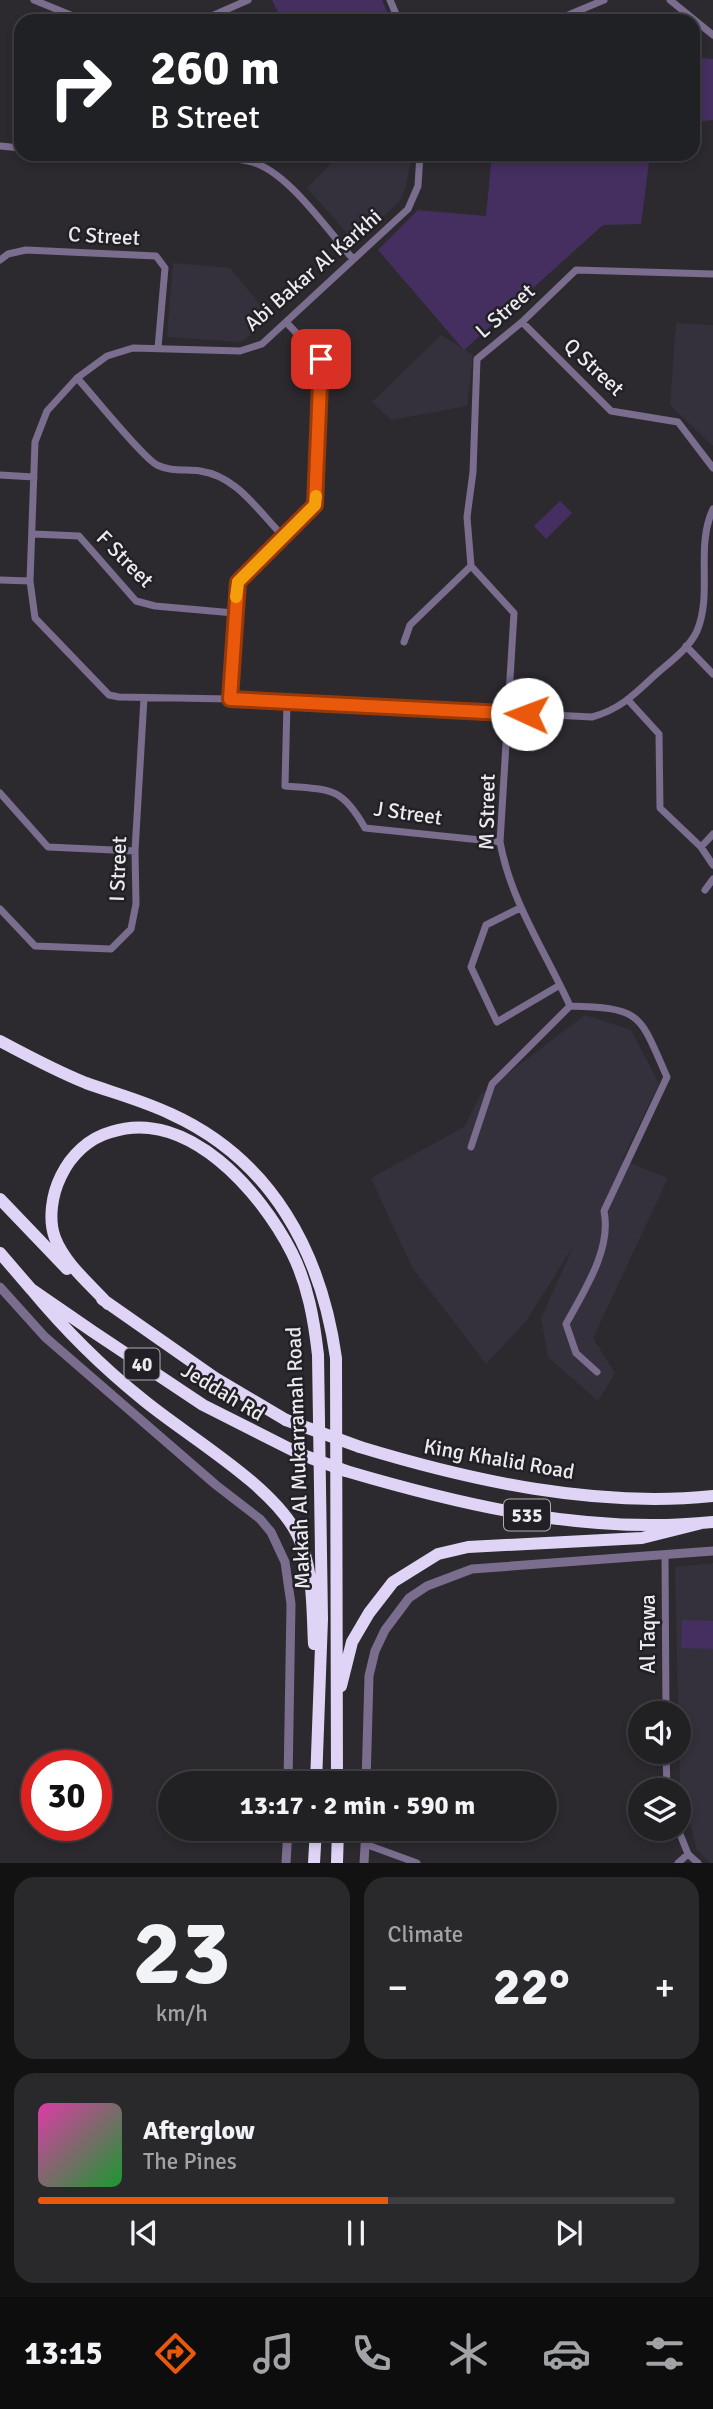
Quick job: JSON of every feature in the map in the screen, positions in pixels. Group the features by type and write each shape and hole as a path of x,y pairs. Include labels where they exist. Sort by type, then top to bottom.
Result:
{"highway":[{"name":"Makkah Al Mukarramah Road","path":"0,1041 38,1062 171,1114 207,1133 243,1163 276,1197 318,1274 330,1318 335,1358 337,1771"},
{"name":"Makkah Al Mukarramah Road","path":"108,1304 65,1256 55,1237 52,1215 55,1188 65,1167 98,1136 120,1129 140,1126 158,1129 186,1138 204,1151 234,1174 255,1198 292,1254 313,1315 318,1356 322,1619 317,1693 316,1771"},
{"name":"Jeddah Rd","path":"0,1199 49,1252 108,1304 215,1378 286,1420"},
{"name":"Jeddah Rd","path":"0,1253 31,1289 203,1405 300,1454 346,1471"},
{"path":"31,1289 71,1338 141,1398 262,1489 287,1517 304,1549 310,1579 317,1693"},
{"name":"King Khalid Road","path":"286,1420 418,1465 508,1484 592,1495 713,1496"},
{"name":"535","path":"346,1471 443,1499 568,1522 708,1523"},
{"path":"336,1731 343,1674 352,1642 369,1613 393,1582 417,1565 438,1554 468,1547 642,1538 708,1523"},
{"path":"314,1859 315,1841"},
{"path":"338,1841 339,1859"}],"street":[{"path":"34,0 68,14"},
{"path":"216,14 248,0"},
{"path":"571,14 604,0"},
{"path":"670,0 687,14"},
{"path":"250,161 268,169 283,181 353,259"},
{"name":"Abi Bakar Al Karkhi","path":"420,161 418,186 408,209 262,344 240,351 133,348 107,356 77,377 47,411 35,442 34,534 30,581 35,618 45,631 109,695 592,717 613,712 628,700 686,646 697,630 704,547 713,509"},
{"name":"C Street","path":"0,260 8,254 26,250 156,256 165,268 158,348"},
{"name":"L Street","path":"471,566 467,517 473,472 477,359 522,322 576,270 713,274"},
{"path":"230,699 238,582 315,505 321,359 286,322"},
{"name":"Q Street","path":"522,322 611,411 678,422 713,468"},
{"path":"77,377 156,465 222,477 240,489 283,536"},
{"path":"0,475 34,477"},
{"name":"F Street","path":"34,534 79,536 136,601 155,606 234,613"},
{"path":"404,642 410,625 471,566 513,613 508,714"},
{"path":"0,580 30,581"},
{"path":"686,646 713,674"},
{"name":"I Street","path":"0,909 35,946 111,949 131,929 136,904 135,850 144,698"},
{"path":"628,700 659,734 660,808 701,847 713,865"},
{"name":"J Street","path":"287,702 285,786 328,790 350,803 365,828 500,842"},
{"name":"M Street","path":"508,714 500,842 507,877 570,1006"},
{"path":"1,797 48,846 135,850"},
{"path":"701,847 713,834"},
{"path":"705,890 713,879"},
{"path":"520,908 486,926 471,968 497,1022 560,985"},
{"path":"471,1147 492,1084 570,1006 615,1007 643,1023 667,1077 604,1211 607,1224 602,1248 566,1324 576,1353 597,1372"},
{"path":"0,1287 45,1337 216,1485 260,1518 271,1532 285,1562 291,1604 288,1771"},
{"path":"366,1771 369,1675 385,1630 409,1598 427,1586 472,1569 713,1551"},
{"name":"Al Taqwa","path":"665,1554 666,1701"},
{"path":"286,1863 287,1841"},
{"path":"364,1863 365,1841"},
{"path":"683,1841 688,1854 698,1863"},
{"path":"365,1844 417,1863"},
{"path":"678,1863 688,1854"}],"shaded area":[{"path":"272,0 382,0 388,14 279,14"},
{"path":"702,58 713,59 713,120 700,121"},
{"path":"333,161 411,161 406,187 399,202 355,242 307,188"},
{"path":"491,161 649,161 641,224 603,225 464,350 378,250 418,210 486,216"},
{"path":"173,263 230,268 271,318 241,342 167,337"},
{"path":"676,323 713,325 713,446 670,405"},
{"path":"441,335 473,355 467,406 391,420 372,402"},
{"path":"560,501 572,513 546,539 534,526"},
{"path":"585,1015 631,1030 659,1084 622,1160 668,1178 593,1338 615,1373 598,1401 548,1357 541,1318 575,1243 527,1320 486,1364 412,1267 371,1178 464,1127 481,1094"},
{"path":"713,1563 713,1863 697,1850 691,1827 691,1778 680,1778 680,1764 691,1764 691,1701 678,1701 675,1567"},
{"path":"682,1620 713,1621 713,1649 681,1648"}],"slow traffic":[{"path":"236,597 238,582 315,505 316,496"}],"route":[{"path":"321,359 315,505 238,582 230,699 527,714"}]}
